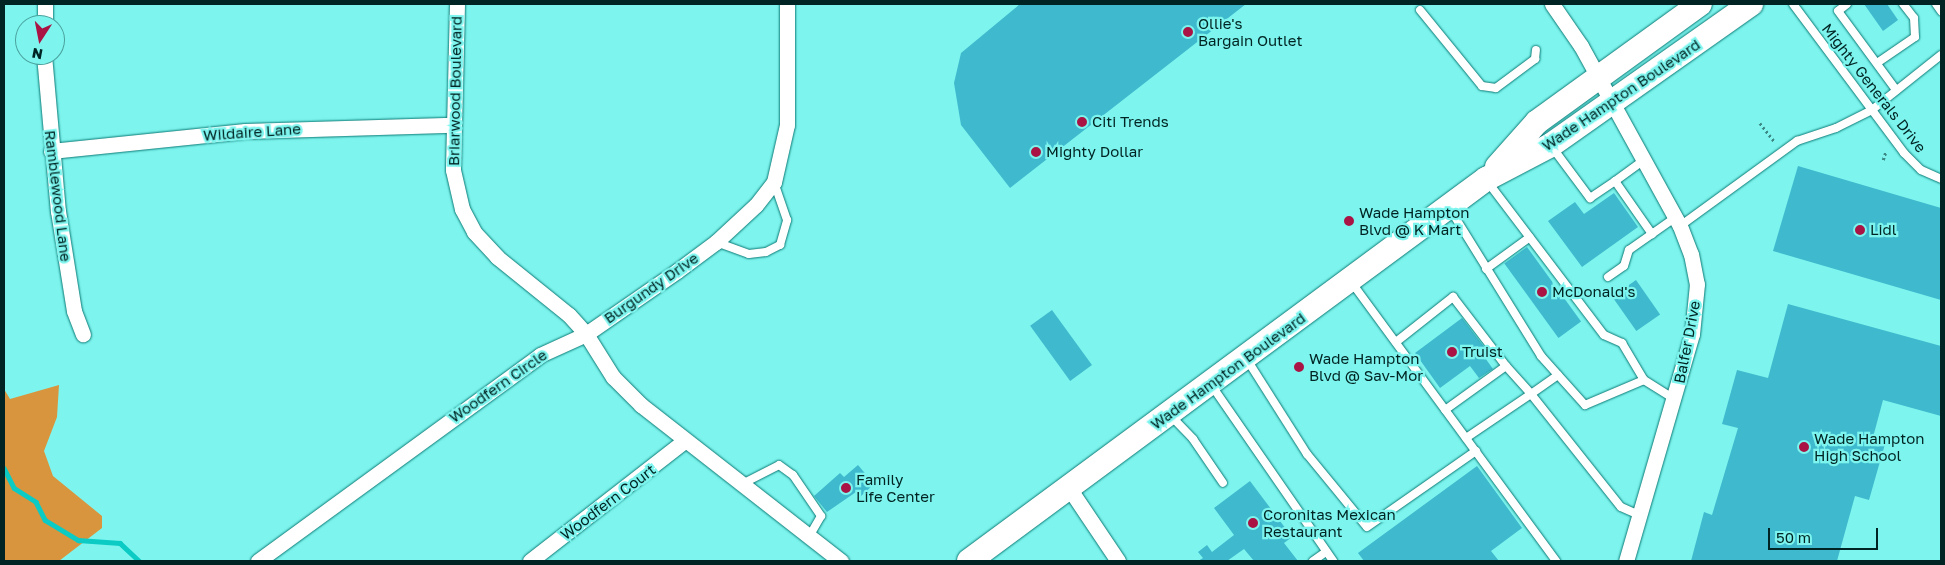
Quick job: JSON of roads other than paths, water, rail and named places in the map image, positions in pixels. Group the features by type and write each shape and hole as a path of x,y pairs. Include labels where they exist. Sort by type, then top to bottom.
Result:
{"main road":[{"name":"Wade Hampton Boulevard","path":"969,561 1449,208 1486,179 1537,122 1700,4"},
{"name":"Wade Hampton Boulevard","path":"1486,179 1551,145 1751,4"}],"street":[{"name":"Briarwood Boulevard","path":"457,4 453,126 454,182 462,209 474,232 496,257 569,315 586,334"},
{"name":"Burgundy Drive","path":"586,334 716,242 756,205 774,182 789,106 787,4"},
{"name":"Balfer Drive","path":"1552,4 1581,46 1678,221 1695,271 1697,303 1675,399 1626,561"},
{"name":"Ramblewood Lane","path":"45,65 51,152 68,275 74,310 83,334"},
{"name":"Wildaire Lane","path":"51,152 245,131 453,126"},
{"path":"586,334 613,377 684,441 744,483 841,561"},
{"name":"Woodfern Circle","path":"258,561 540,355 586,334"},
{"name":"Woodfern Court","path":"530,561 684,441"},
{"path":"1070,488 1118,561"}],"lane":[{"name":"Mighty Generals Drive","path":"1793,4 1904,153 1921,170 1941,179"},
{"path":"1847,4 1838,11 1896,90"},
{"path":"1877,62 1915,37 1914,18 1903,4"},
{"path":"1936,4 1941,11"},
{"path":"1420,10 1482,86 1496,88 1535,59 1536,50"},
{"path":"1608,278 1624,266 1629,250 1652,234 1678,221 1797,141 1836,128 1872,110 1941,55"},
{"path":"1551,145 1590,198 1644,160"},
{"path":"1486,179 1604,335 1622,343 1644,380 1675,399"},
{"path":"1615,181 1652,234"},
{"path":"716,242 749,254 766,252 780,245 787,220 774,182"},
{"path":"1449,208 1540,356 1585,405 1644,380"},
{"path":"1486,269 1530,237"},
{"path":"1350,282 1556,561"},
{"path":"1396,342 1452,297 1621,507 1641,516"},
{"path":"1246,358 1307,454 1367,527 1476,451"},
{"path":"1445,410 1506,366"},
{"path":"1466,438 1558,375"},
{"path":"1211,384 1333,561"},
{"path":"1170,414 1193,439 1223,483"},
{"path":"744,483 779,465 793,475 820,516 810,535"},
{"path":"1313,561 1326,552"}],"waterway":[{"path":"4,468 14,488 36,502 45,520 78,540 120,543 139,561"}],"place":[{"name":"Ollie's Bargain Outlet","path":"1188,32"},
{"name":"Citi Trends","path":"1082,122"},
{"name":"Mighty Dollar","path":"1036,152"},
{"name":"Wade Hampton Blvd @ K Mart","path":"1349,221"},
{"name":"Lidl","path":"1860,230"},
{"name":"McDonald's","path":"1542,292"},
{"name":"Truist","path":"1452,352"},
{"name":"Wade Hampton Blvd @ Sav-Mor","path":"1299,367"},
{"name":"Wade Hampton High School","path":"1804,447"},
{"name":"Family Life Center","path":"846,488"},
{"name":"Coronitas Mexican Restaurant","path":"1253,523"}]}
